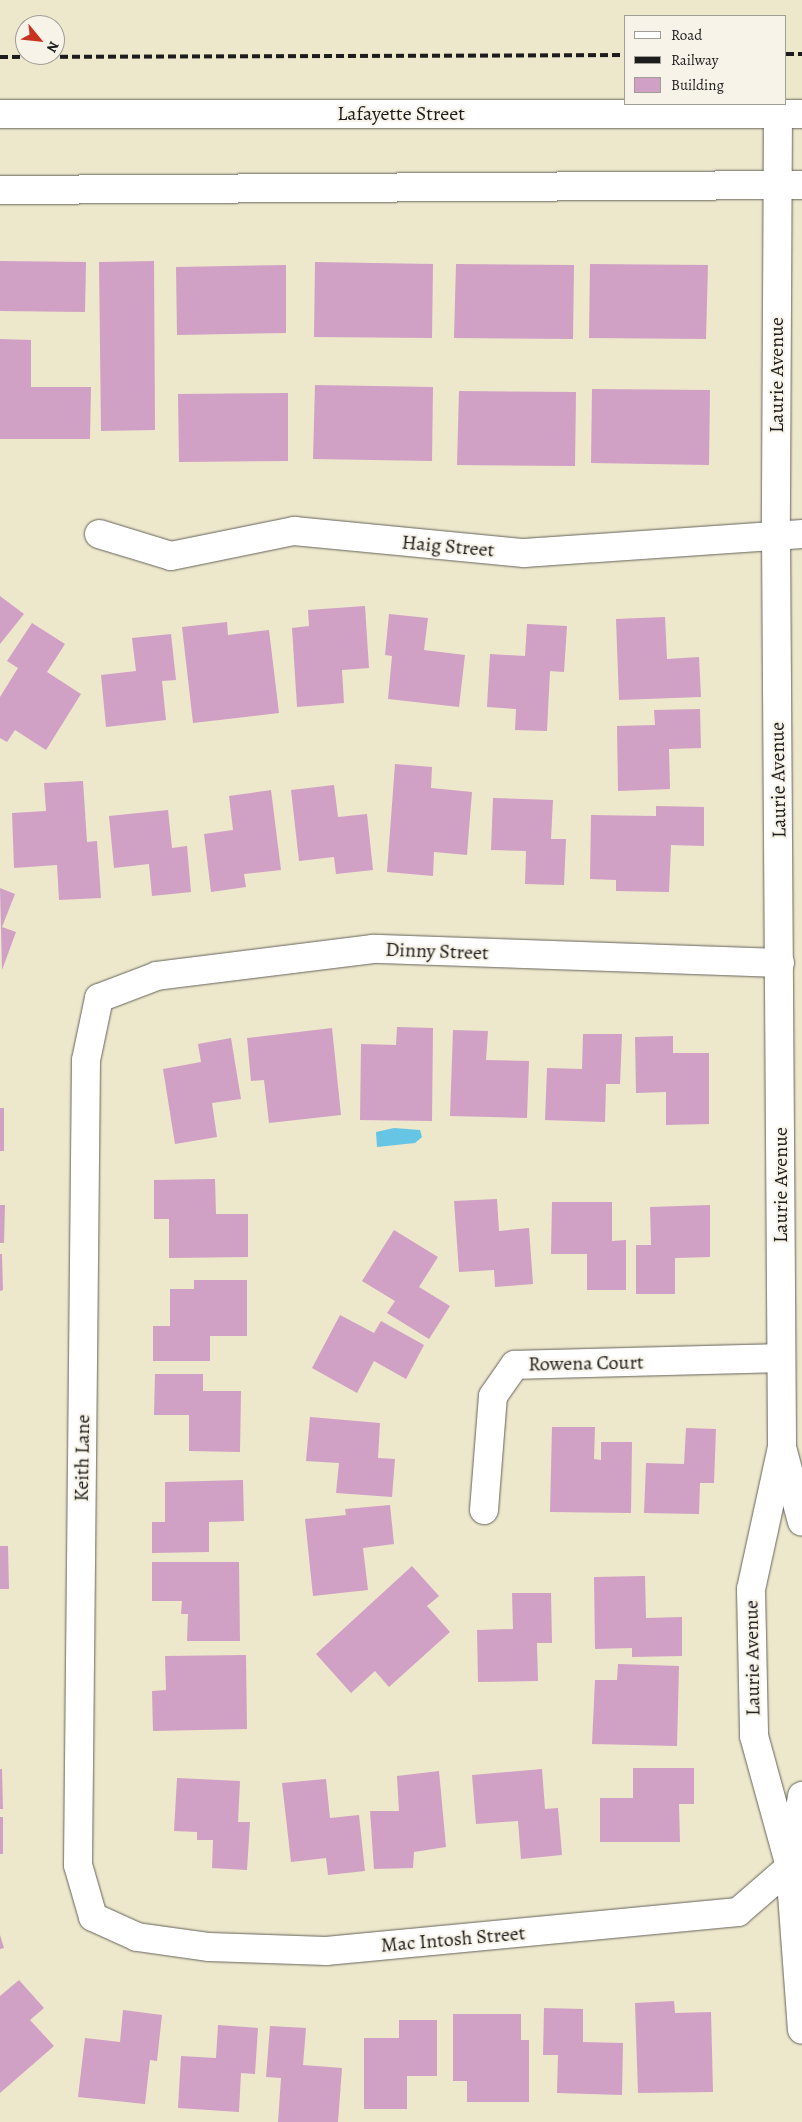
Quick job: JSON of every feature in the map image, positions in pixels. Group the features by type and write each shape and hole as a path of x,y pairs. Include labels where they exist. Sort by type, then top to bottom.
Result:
{"street":[{"name":"Lafayette Street","path":"0,114 790,114"},
{"name":"Laurie Avenue","path":"790,114 789,535 780,963 780,1358 782,1446 802,1522"},
{"path":"0,190 789,185"},
{"name":"Haig Street","path":"99,534 171,556 294,531 524,552 789,535"},
{"name":"Dinny Street","path":"99,998 157,976 373,949 780,963"},
{"name":"Keith Lane","path":"93,1917 78,1855 86,1060 99,998"},
{"name":"Rowena Court","path":"484,1510 493,1396 515,1365 780,1358"},
{"name":"Laurie Avenue","path":"782,1446 751,1589 754,1736 796,1866"},
{"name":"Laurie Avenue","path":"802,1796 796,1866 802,2030"},
{"name":"Mac Intosh Street","path":"93,1917 146,1938 209,1947 326,1951 738,1912 796,1866"}],"water":[{"path":"394,1128 420,1130 422,1137 415,1143 377,1147 376,1132"}],"building":[{"path":"0,261 86,262 85,312 0,311"},
{"path":"154,261 155,430 101,431 99,262"},
{"path":"315,262 433,264 432,338 314,337"},
{"path":"456,264 574,265 573,339 454,338"},
{"path":"590,264 708,265 706,339 589,338"},
{"path":"286,265 286,333 177,335 176,267"},
{"path":"0,339 31,340 31,387 91,387 90,439 0,439"},
{"path":"315,385 433,387 432,461 313,459"},
{"path":"592,389 710,390 709,465 591,463"},
{"path":"459,391 576,392 575,466 457,465"},
{"path":"288,393 288,461 179,462 178,394"},
{"path":"0,596 24,614 0,644"},
{"path":"365,606 369,668 342,670 344,703 297,707 292,628 309,626 308,610"},
{"path":"389,614 428,618 424,650 465,655 459,707 388,699 392,656 385,655"},
{"path":"665,617 667,659 699,657 701,697 619,700 616,619"},
{"path":"227,622 228,635 269,630 279,713 193,723 182,627"},
{"path":"32,623 65,644 47,672 81,694 46,750 15,730 7,742 0,738 0,697 18,668 7,661"},
{"path":"527,624 567,626 564,672 550,671 547,731 515,730 516,709 487,707 490,654 525,656"},
{"path":"171,634 176,680 162,681 166,720 106,727 101,675 136,671 132,638"},
{"path":"700,709 701,748 669,749 670,789 618,791 617,726 655,725 654,710"},
{"path":"395,764 432,767 431,788 472,792 467,855 434,852 433,876 387,872"},
{"path":"83,781 87,842 97,841 101,898 59,900 57,865 14,868 12,813 46,811 44,783"},
{"path":"334,785 338,817 367,814 373,870 336,874 334,857 299,861 291,790"},
{"path":"271,790 281,870 244,874 246,887 211,892 204,834 233,830 229,796"},
{"path":"493,798 553,800 551,839 566,839 564,885 525,884 526,851 491,850"},
{"path":"656,806 704,807 704,846 671,845 669,892 616,891 616,880 590,879 591,815 656,816"},
{"path":"168,810 172,848 187,846 191,892 152,896 149,864 114,868 109,816"},
{"path":"0,888 15,894 2,927 16,932 2,970"},
{"path":"397,1027 433,1028 432,1121 360,1120 361,1044 396,1045"},
{"path":"332,1028 341,1115 269,1123 264,1080 251,1081 247,1038"},
{"path":"453,1030 488,1031 486,1060 529,1061 527,1118 450,1116"},
{"path":"583,1034 622,1034 620,1084 606,1084 605,1122 545,1120 547,1068 582,1069"},
{"path":"673,1036 673,1053 709,1053 709,1124 666,1125 666,1092 636,1093 635,1037"},
{"path":"231,1038 241,1099 212,1103 217,1137 175,1144 163,1069 201,1062 198,1044"},
{"path":"0,1108 4,1108 4,1151 0,1151"},
{"path":"215,1179 216,1214 248,1214 248,1257 169,1258 169,1219 154,1219 154,1180"},
{"path":"497,1199 499,1231 529,1228 533,1284 495,1287 494,1270 459,1272 454,1201"},
{"path":"552,1202 612,1202 612,1241 626,1240 626,1290 587,1290 587,1254 551,1254"},
{"path":"0,1205 5,1205 4,1243 0,1243"},
{"path":"710,1205 710,1257 675,1258 675,1294 636,1294 636,1245 651,1245 650,1207"},
{"path":"394,1230 438,1257 419,1287 450,1306 429,1339 387,1313 395,1301 362,1281"},
{"path":"0,1254 2,1254 3,1290 0,1291"},
{"path":"194,1280 247,1280 247,1336 210,1336 210,1361 153,1361 153,1326 170,1326 170,1289 194,1289"},
{"path":"340,1315 374,1333 381,1321 424,1345 406,1379 374,1361 357,1393 312,1368"},
{"path":"155,1374 203,1374 203,1391 241,1391 240,1452 189,1451 189,1415 154,1415"},
{"path":"310,1417 380,1423 378,1458 395,1459 392,1497 336,1493 339,1463 306,1461"},
{"path":"552,1427 595,1427 594,1459 601,1460 601,1442 632,1442 631,1513 550,1512"},
{"path":"686,1428 716,1429 714,1483 700,1483 699,1514 644,1513 646,1463 684,1464"},
{"path":"243,1480 244,1521 209,1522 209,1552 152,1553 152,1522 165,1522 165,1482"},
{"path":"390,1505 394,1544 363,1548 368,1590 313,1596 305,1519 346,1515 345,1509"},
{"path":"0,1546 8,1546 9,1589 0,1589"},
{"path":"152,1562 239,1562 240,1641 187,1641 188,1614 181,1614 182,1601 152,1601"},
{"path":"412,1566 439,1596 427,1606 450,1632 389,1687 375,1671 351,1693 316,1654"},
{"path":"645,1576 646,1618 682,1617 682,1656 632,1657 632,1648 595,1649 594,1577"},
{"path":"512,1593 551,1593 552,1643 537,1643 538,1681 478,1682 477,1630 513,1629"},
{"path":"246,1655 247,1729 153,1731 152,1691 166,1690 165,1656"},
{"path":"618,1664 679,1666 677,1746 592,1744 595,1680 617,1680"},
{"path":"633,1768 694,1768 694,1804 679,1804 680,1842 600,1842 600,1798 633,1798"},
{"path":"0,1769 2,1769 3,1809 0,1809"},
{"path":"542,1769 545,1809 558,1808 562,1855 521,1859 518,1821 476,1824 472,1775"},
{"path":"439,1771 446,1847 414,1852 413,1868 374,1869 370,1811 399,1811 397,1776"},
{"path":"177,1778 240,1781 238,1822 250,1822 247,1870 212,1868 213,1840 197,1840 197,1832 174,1831"},
{"path":"326,1779 330,1818 359,1815 365,1871 328,1875 326,1858 291,1862 282,1783"},
{"path":"0,1817 3,1817 3,1854 0,1854"},
{"path":"0,1935 4,1948 0,1949"},
{"path":"19,1980 44,2008 30,2020 54,2046 0,2093 0,1996"},
{"path":"674,2001 675,2013 711,2012 713,2092 638,2093 635,2003"},
{"path":"544,2008 583,2009 583,2042 623,2043 622,2095 557,2093 558,2055 543,2055"},
{"path":"123,2010 162,2015 157,2061 150,2060 145,2104 78,2097 85,2038 120,2042"},
{"path":"453,2014 521,2014 521,2040 529,2040 529,2102 467,2102 467,2081 453,2081"},
{"path":"399,2020 437,2020 437,2076 407,2076 407,2109 364,2109 364,2038 399,2038"},
{"path":"218,2025 258,2028 255,2074 241,2073 239,2112 178,2108 181,2056 216,2058"},
{"path":"270,2026 306,2028 303,2065 342,2068 338,2122 278,2122 281,2078 266,2077"}],"railway":[{"path":"787,54 802,54"},
{"path":"0,57 624,55"}]}
